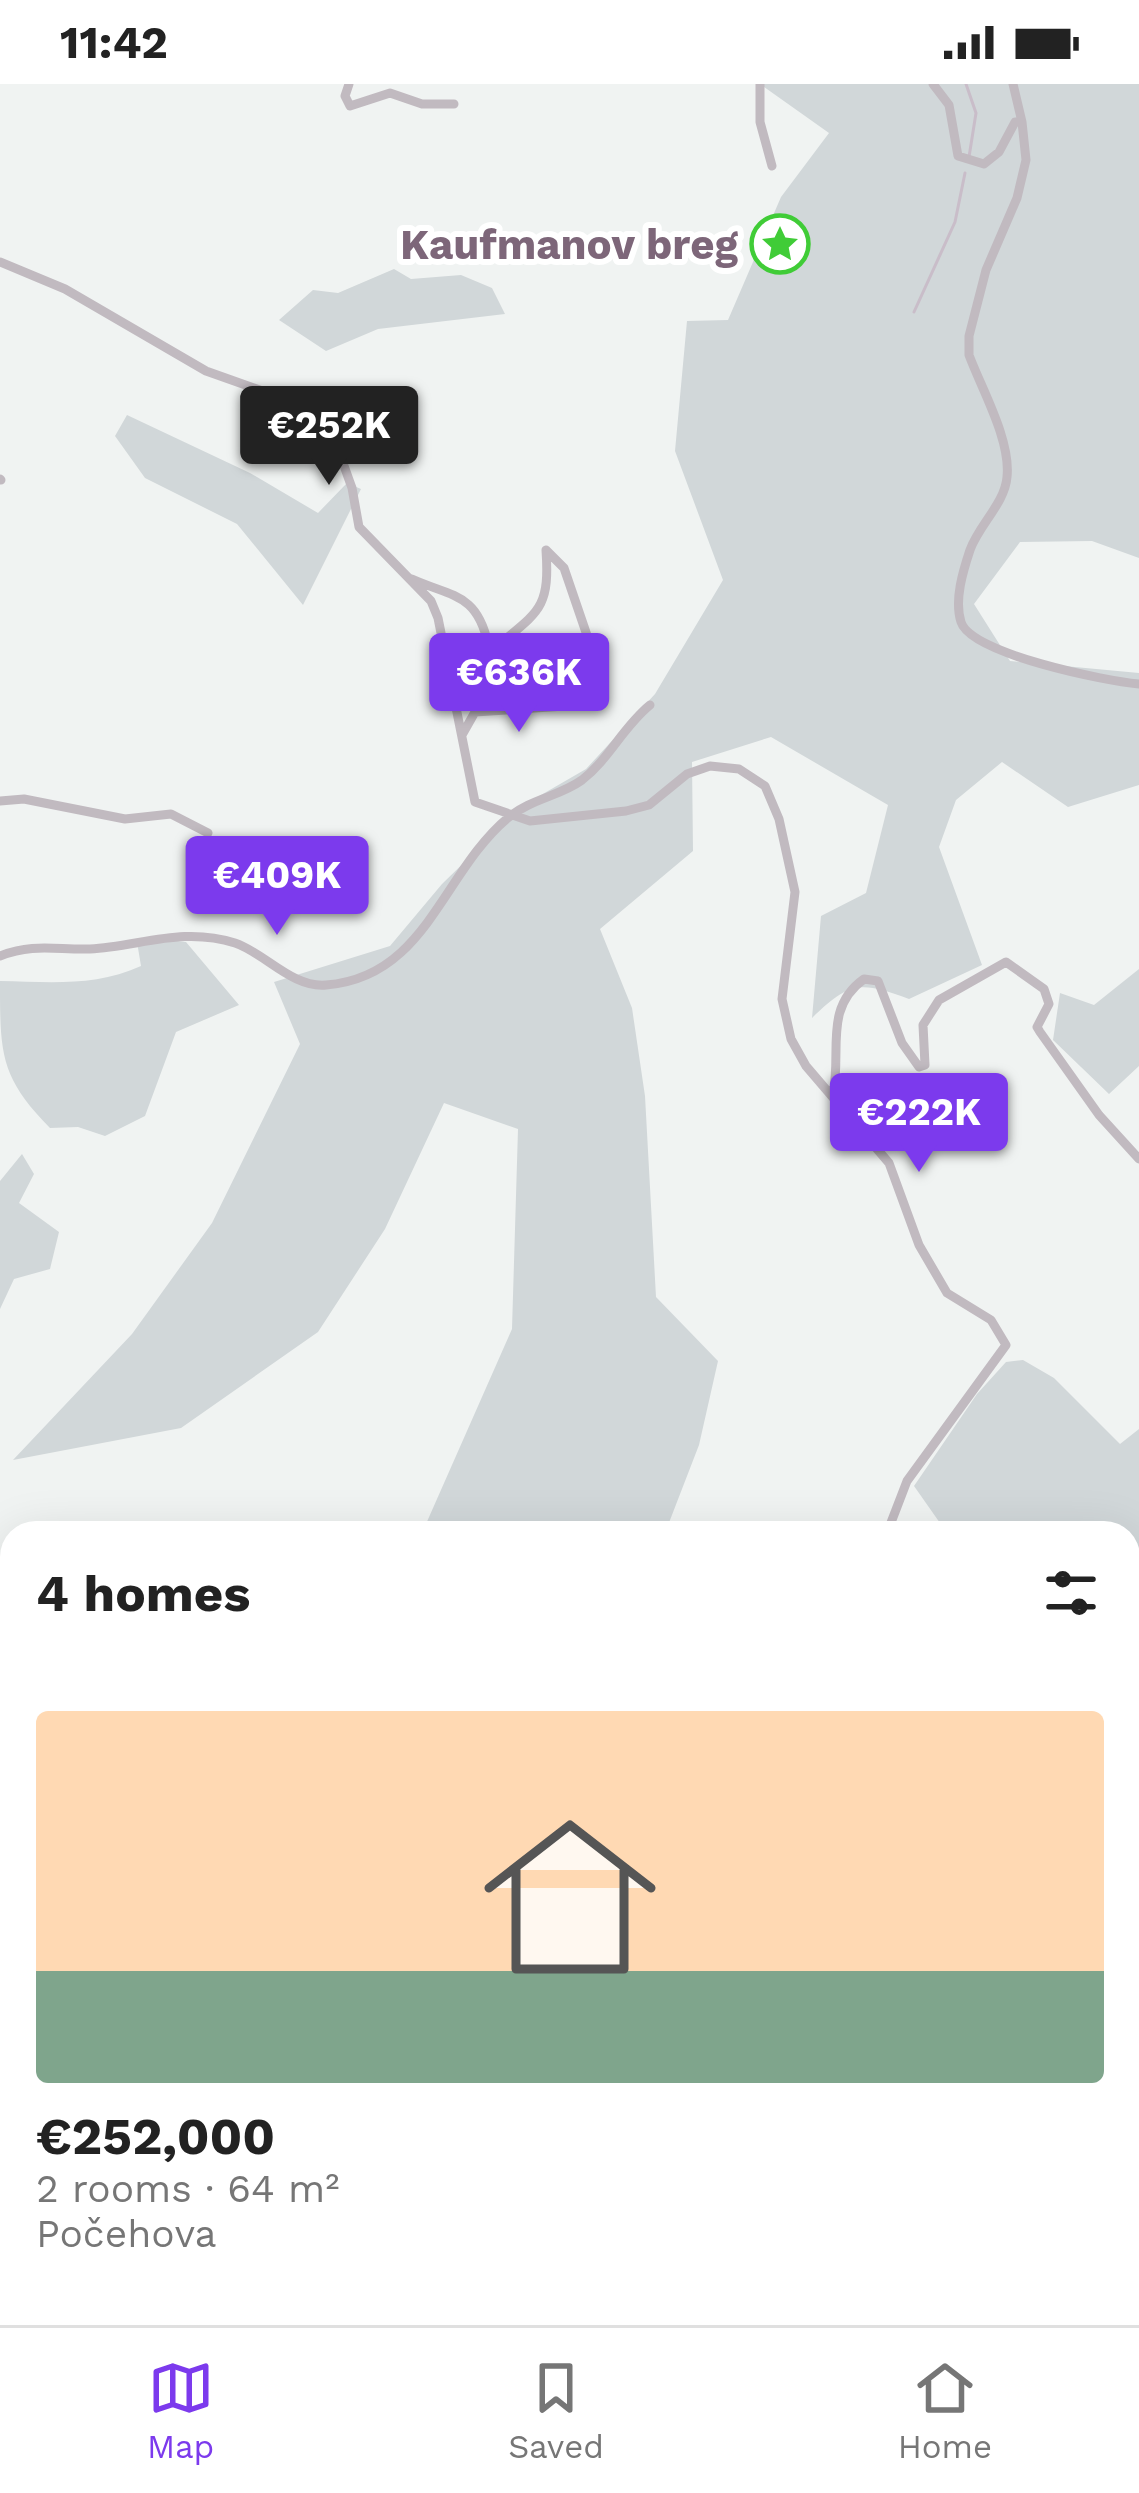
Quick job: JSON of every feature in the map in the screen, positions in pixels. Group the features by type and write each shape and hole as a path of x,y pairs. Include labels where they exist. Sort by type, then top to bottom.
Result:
{"street":[{"path":"349,84 344,96 350,106 390,93 429,106 454,104"},
{"path":"760,84 760,122 772,166"},
{"path":"933,84 949,105 958,156 973,165 999,152 1015,122 1022,122"},
{"path":"1012,84 1026,160 1017,198 986,270 969,336 969,355 1008,463 1007,485 971,545 959,592 961,624 972,636 1030,660 1139,685"},
{"path":"0,262 65,289 206,371 325,413 352,488 359,527 430,601 438,618 471,797 509,817 530,821 649,806 687,774 710,766 739,769 765,786 779,819 795,892 782,999 785,1025 801,1059 889,1163 919,1245 947,1293 991,1320 1006,1345 907,1481 892,1521"},
{"path":"402,573 450,590 475,610 488,644 496,647 542,608 548,592 546,550 564,568 591,647"},
{"path":"0,956 24,946 95,949 157,936 232,942 295,978 324,985 392,963 426,928 470,859 509,817 583,779 650,705"},
{"path":"461,735 475,712 565,706"},
{"path":"0,801 24,799 125,819 171,814 208,833"},
{"path":"833,1093 834,1035 855,986 864,979 878,981 902,1042 919,1067 925,1065 923,1025 939,1000 1006,962 1045,989 1049,1004 1037,1027 1099,1115 1139,1159"}],"shaded area":[{"path":"760,84 1139,84 1139,558 1092,541 1020,542 974,604 1010,661 1139,673 1139,785 1068,807 1002,762 956,800 939,847 982,965 909,999 867,987 846,991 812,1018 821,916 866,893 888,805 771,737 692,762 693,851 600,929 632,1008 645,1096 656,1297 718,1361 699,1445 670,1521 427,1521 512,1329 518,1129 444,1103 385,1229 318,1332 181,1428 13,1460 132,1334 212,1223 300,1044 274,982 390,946 442,884 522,806 586,769 655,694 723,580 675,451 687,321 728,320 781,197 829,133"},
{"path":"394,269 411,279 461,275 492,288 505,314 378,329 326,351 279,320 313,290 338,293"},
{"path":"127,415 250,473 318,513 347,483 361,489 303,605 237,524 145,478 115,436"},
{"path":"137,942 186,942 239,1005 176,1032 145,1116 105,1136 78,1127 50,1128 21,1094 6,1063 0,981 72,982 124,973 141,966"},
{"path":"1139,969 1139,1066 1109,1094 1053,1040 1060,993 1094,1005"},
{"path":"22,1154 34,1174 19,1203 59,1232 50,1269 14,1279 0,1309 0,1181"},
{"path":"1023,1360 1054,1378 1120,1444 1139,1429 1139,1521 939,1521 914,1486 977,1394 1006,1362"}],"waterway":[{"path":"966,84 976,113 969,157"},
{"path":"914,312 955,222 965,173"}],"place":[{"name":"Kaufmanov breg","path":"780,244"}]}
